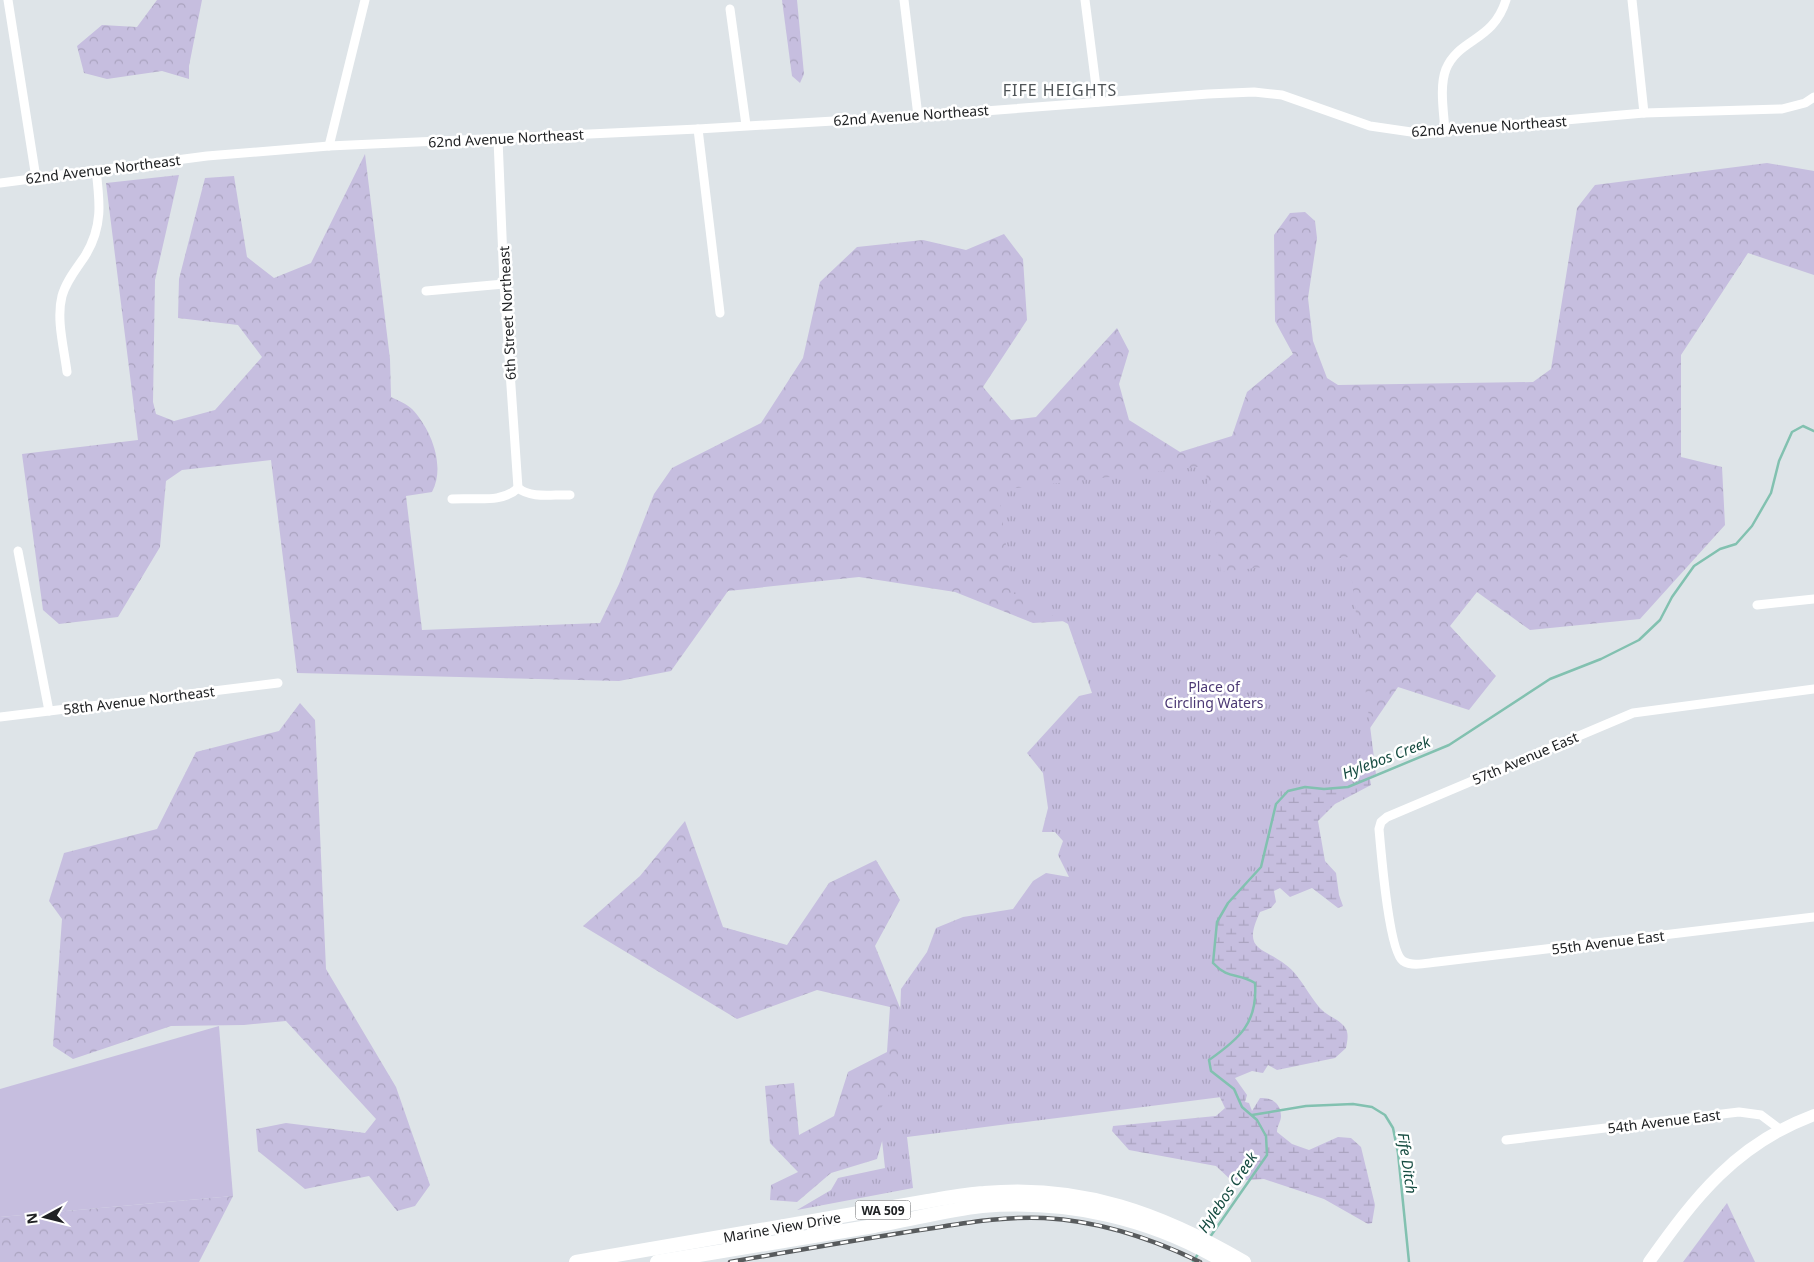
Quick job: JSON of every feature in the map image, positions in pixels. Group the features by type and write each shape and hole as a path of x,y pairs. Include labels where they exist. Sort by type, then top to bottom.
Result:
{"main road":[{"path":"1649,1262 1692,1202 1711,1182 1747,1150 1781,1130 1814,1115"},
{"name":"Marine View Drive","path":"576,1262 983,1193 1049,1193 1100,1200 1148,1214 1222,1256 1244,1262"},
{"name":"Marine View Drive","path":"657,1262 908,1221 962,1209 1014,1205 1088,1210 1186,1236"}],"street":[{"path":"8,0 36,178"},
{"path":"329,146 365,0"},
{"path":"904,0 918,116"},
{"path":"1086,0 1098,102"},
{"path":"1445,132 1445,70 1456,54 1488,32 1499,18 1506,0"},
{"path":"1632,0 1644,113"},
{"path":"730,9 746,125"},
{"name":"62nd Avenue Northeast","path":"0,182 208,156 329,146 698,129 918,116 1254,92 1282,95 1340,117 1387,130 1418,133 1644,113 1782,109 1805,103 1814,97"},
{"path":"698,129 720,313"},
{"name":"6th Street Northeast","path":"498,139 504,284 518,488"},
{"path":"67,372 61,306 66,286 85,256 96,233 101,210 96,170"},
{"path":"426,291 504,284"},
{"path":"452,498 498,498 513,493 518,488 532,495 570,495"},
{"path":"18,551 49,711"},
{"path":"1757,606 1814,598"},
{"name":"58th Avenue Northeast","path":"0,717 278,683"},
{"name":"57th Avenue East","path":"1403,961 1396,952 1393,939 1379,829 1387,817 1633,712 1814,689"},
{"name":"55th Avenue East","path":"1403,961 1413,964 1430,963 1814,917"},
{"name":"54th Avenue East","path":"1506,1140 1747,1112 1761,1115 1781,1130"}],"green space":[{"path":"157,0 202,0 189,66 189,79 162,71 107,79 84,73 77,46 102,25 137,27"},
{"path":"782,0 797,0 804,74 800,83 792,76"},
{"path":"365,154 390,359 391,397 410,407 419,417 430,437 437,460 436,482 432,492 406,496 422,630 600,623 619,584 654,494 672,468 761,423 803,358 820,282 857,247 923,240 966,250 1004,234 1023,259 1027,320 983,387 1011,420 1036,417 1117,328 1129,351 1119,384 1129,420 1180,452 1232,436 1247,392 1293,354 1275,321 1274,235 1290,213 1305,212 1315,221 1317,238 1308,298 1313,341 1327,378 1338,385 1533,382 1551,369 1577,208 1595,185 1767,163 1814,171 1814,275 1748,253 1681,355 1681,457 1722,467 1725,525 1640,619 1530,630 1477,592 1450,626 1496,676 1469,710 1398,687 1353,753 1115,618 1033,623 955,592 859,577 728,591 671,671 619,681 297,673 271,460 182,470 166,481 160,547 118,617 59,624 43,610 22,454 138,440 106,183 179,175 155,280 153,402 156,414 174,421 215,410 262,357 238,325 178,318 179,279 205,178 234,176 247,257 274,278 311,263"},
{"name":"Place of Circling Waters","path":"1205,466 1221,572 1349,557 1376,774 1348,787 1324,789 1305,787 1288,791 1276,804 1261,867 1228,903 1217,922 1213,963 1224,972 1255,983 1255,998 1250,1020 1238,1036 1209,1060 1211,1071 1234,1089 1237,1095 907,1137 913,1188 797,1210 831,1190 838,1178 885,1168 879,1112 898,1078 901,989 927,952 936,928 963,917 1013,909 1033,881 1046,873 1069,877 1058,855 1063,841 1055,832 1042,832 1048,808 1043,773 1027,753 1079,696 1092,693 1068,624 1013,593 998,490"},
{"path":"300,703 315,720 326,969 396,1087 430,1185 415,1206 397,1211 369,1176 305,1189 258,1151 256,1129 286,1123 365,1133 376,1119 286,1021 244,1025 171,1026 73,1059 53,1046 62,919 49,901 64,853 157,829 196,752 279,731"},
{"path":"1369,774 1371,785 1335,804 1318,821 1325,861 1336,873 1339,895 1343,906 1338,908 1312,888 1290,897 1280,888 1274,891 1276,902 1271,908 1260,912 1253,934 1257,946 1291,969 1322,1010 1344,1026 1348,1038 1346,1048 1335,1058 1277,1070 1268,1065 1263,1073 1252,1071 1235,1078 1247,1095 1245,1102 1249,1103 1252,1111 1260,1098 1271,1100 1277,1104 1281,1111 1281,1116 1277,1132 1292,1144 1309,1150 1338,1137 1351,1138 1361,1147 1375,1205 1372,1223 1368,1224 1324,1199 1264,1179 1232,1181 1216,1166 1129,1150 1112,1131 1113,1126 1216,1116 1225,1108 1217,1091 1003,997 1243,783"},
{"path":"685,821 723,927 787,945 829,883 876,860 900,900 875,946 907,1025 904,1064 877,1159 831,1173 797,1202 770,1200 771,1185 798,1172 770,1143 765,1086 794,1083 799,1135 834,1116 848,1072 887,1052 890,1007 817,990 737,1019 583,926 640,876"},
{"path":"219,1026 233,1196 0,1217 0,1089"},
{"path":"233,1196 199,1262 0,1262 0,1217"},
{"path":"1727,1203 1755,1262 1683,1262"}],"waterway":[{"name":"Hylebos Creek","path":"1210,1237 1267,1155 1266,1136 1257,1120 1242,1107 1234,1089 1211,1071 1209,1060 1238,1037 1250,1019 1253,1009 1255,983 1224,972 1213,963 1217,922 1228,903 1261,867 1276,804 1288,791 1305,787 1324,789 1348,787 1449,745 1550,679 1601,659 1639,640 1660,620 1672,597 1694,566 1720,549 1736,544 1752,526 1771,493 1779,461 1792,432 1803,426 1814,431"},
{"name":"Fife Ditch","path":"1252,1115 1306,1106 1353,1104 1372,1107 1385,1115 1393,1128 1398,1153 1409,1262"},
{"name":"Hylebos Creek","path":"1193,1262 1198,1254"}],"railway":[{"path":"730,1262 951,1225 997,1219 1028,1218 1064,1220 1105,1227 1144,1238 1200,1262"}],"district":[{"name":"FIFE HEIGHTS","path":"1060,90"}]}
